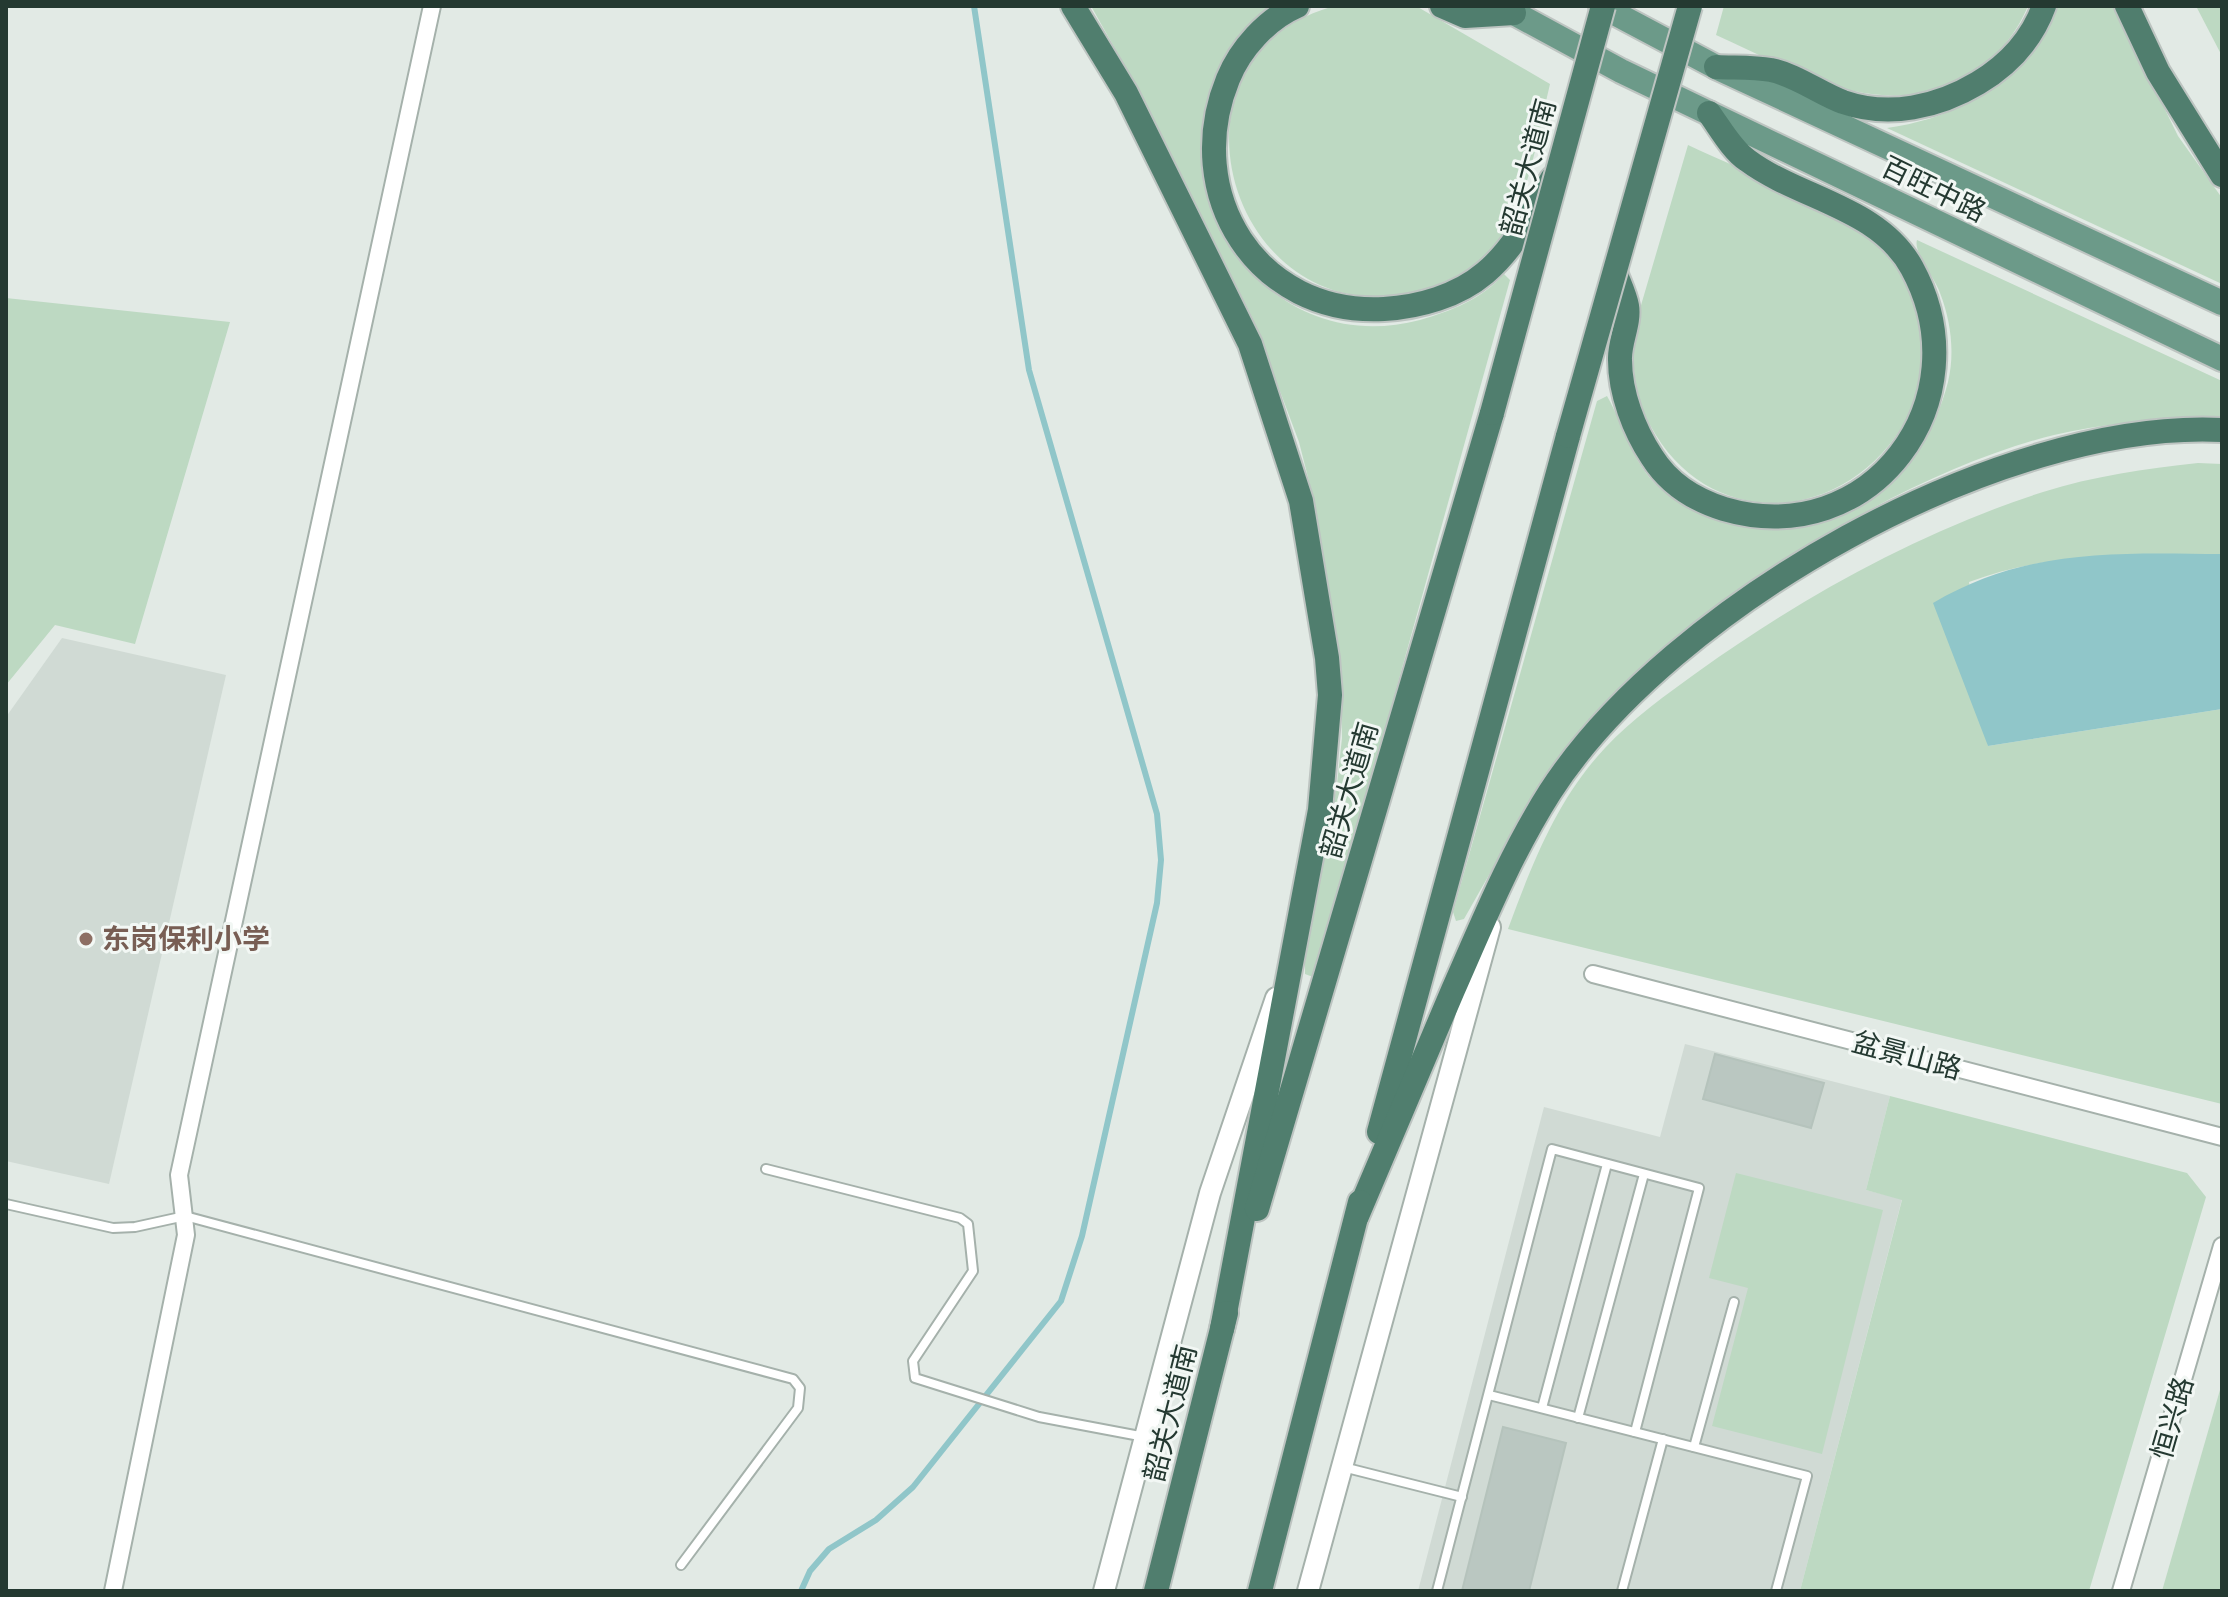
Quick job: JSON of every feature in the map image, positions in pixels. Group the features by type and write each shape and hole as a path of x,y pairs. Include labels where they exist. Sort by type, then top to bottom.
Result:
{"highway":[{"path":"1073,6 1126,93 1222,283 1274,409 1301,501 1320,610 1330,695 1320,810 1289,960 1222,1329"},
{"path":"1297,6 1271,23 1236,60 1218,103 1213,138 1214,175 1228,218 1241,243 1281,282 1335,308 1399,309 1446,296 1469,284 1497,262 1519,234 1559,167"},
{"path":"1442,6 1465,16 1508,10"},
{"name":"韶关大道南","path":"1156,1591 1222,1329 1492,413 1602,6"},
{"path":"1260,1591 1357,1216 1568,436 1690,6"},
{"path":"1716,67 1772,70 1845,103 1897,109 1920,107 1944,100 1991,75 2026,41 2044,6"},
{"path":"2127,6 2166,85 2222,175"},
{"path":"1615,272 1628,308 1620,359 1632,419 1662,470 1697,499 1748,515 1794,515 1820,510 1862,491 1895,462 1917,430 1930,395 1935,348 1926,297 1906,258 1871,225 1746,160 1709,113"},
{"path":"1357,1216 1506,867 1553,788 1612,716 1688,644 1811,560 1936,494 2055,451 2153,432 2222,430"}],"main road":[{"name":"百旺中路","path":"1602,6 1716,67 2222,303"},
{"name":"百旺中路","path":"1508,10 1621,71 2222,359"}],"street":[{"path":"113,1591 186,1235 179,1175 432,6"},
{"path":"1308,1591 1506,867"},
{"path":"1104,1591 1215,1178 1289,960"},
{"name":"盆景山路","path":"1593,974 2222,1137"},
{"name":"恒兴路","path":"2121,1591 2222,1246"}],"lane":[{"path":"1437,1591 1552,1149 1699,1188 1635,1432"},
{"path":"1542,1408 1607,1164"},
{"path":"766,1169 965,1220 971,1230 973,1271 912,1365 915,1378 1039,1417 1145,1437"},
{"path":"1578,1418 1644,1174"},
{"path":"6,1204 113,1228 135,1227 185,1216 793,1379 800,1388 798,1408 681,1565"},
{"path":"1694,1447 1734,1302"},
{"path":"1489,1395 1807,1476 1776,1591"},
{"path":"1622,1591 1663,1439"},
{"path":"1342,1467 1462,1497"}],"shaded area":[{"name":"东岗保利小学","path":"62,638 226,675 109,1184 6,1161 6,717"},
{"path":"1685,1044 1890,1096 1866,1190 1902,1199 1800,1591 1418,1591 1544,1107 1660,1137"}],"green space":[{"path":"1362,4 1416,6 1550,84 1524,190 1510,223 1494,247 1473,266 1434,286 1421,290 1356,295 1302,276 1262,238 1237,189 1229,134 1241,81 1274,37 1331,7"},
{"path":"1091,6 1271,6 1227,54 1205,110 1203,168 1220,224 1252,272 1297,308 1354,325 1420,320 1465,303 1504,274 1510,280 1320,963 1313,977 1305,974 1305,962 1337,784 1342,738 1340,657 1311,489 1299,442 1253,319 1136,86"},
{"path":"1724,6 2028,6 2008,40 1981,66 1959,80 1928,92 1896,95 1866,93 1835,86 1716,35"},
{"path":"2058,6 2114,6 2178,136 2222,198 2222,284 1887,128 1941,115 1990,90 2012,74 2030,54 2046,32"},
{"path":"2196,6 2222,6 2222,56"},
{"path":"1688,145 1814,202 1861,230 1894,259 1910,291 1920,322 1924,350 1921,378 1913,405 1882,453 1851,479 1816,496 1779,503 1742,500 1707,486 1676,461 1650,425 1641,404 1634,370 1632,336"},
{"path":"1917,240 2222,381 2222,420 2117,424 2054,435 1997,452 1936,477 1874,508 1752,582 1696,623 1646,666 1583,732 1545,783 1464,919 1456,921 1453,912 1597,401 1607,396 1638,460 1655,483 1666,493 1703,514 1732,523 1761,527 1784,524 1862,502 1893,481 1906,467 1936,417 1948,382 1951,337 1947,315 1937,287 1918,251"},
{"path":"6,298 230,322 135,644 55,625 6,685"},
{"path":"2198,463 2222,464 2222,554 2062,560 2000,572 1969,582 1988,746 2222,709 2222,1104 1508,929 1548,833 1588,768 1615,737 1638,717 1738,644 1864,568 1997,508 2081,482"},
{"path":"1890,1096 2187,1173 2206,1197 2089,1591 1800,1591 1902,1200 1866,1190"},
{"path":"1736,1173 1883,1210 1822,1454 1712,1426 1748,1288 1709,1278"},
{"path":"2222,1383 2222,1591 2162,1591"}],"water":[{"path":"2222,554 2222,709 1988,746 1933,603 1968,585 2038,563 2109,555"}],"building":[{"path":"1715,1054 1824,1083 1811,1128 1703,1099"},
{"path":"1503,1427 1566,1443 1529,1591 1462,1591"}],"waterway":[{"path":"801,1591 810,1571 829,1549 876,1520 913,1487 1061,1301 1082,1236 1157,903 1161,860 1157,814 1029,370 974,6"}],"place":[{"name":"东岗保利小学","path":"86,939"}]}
